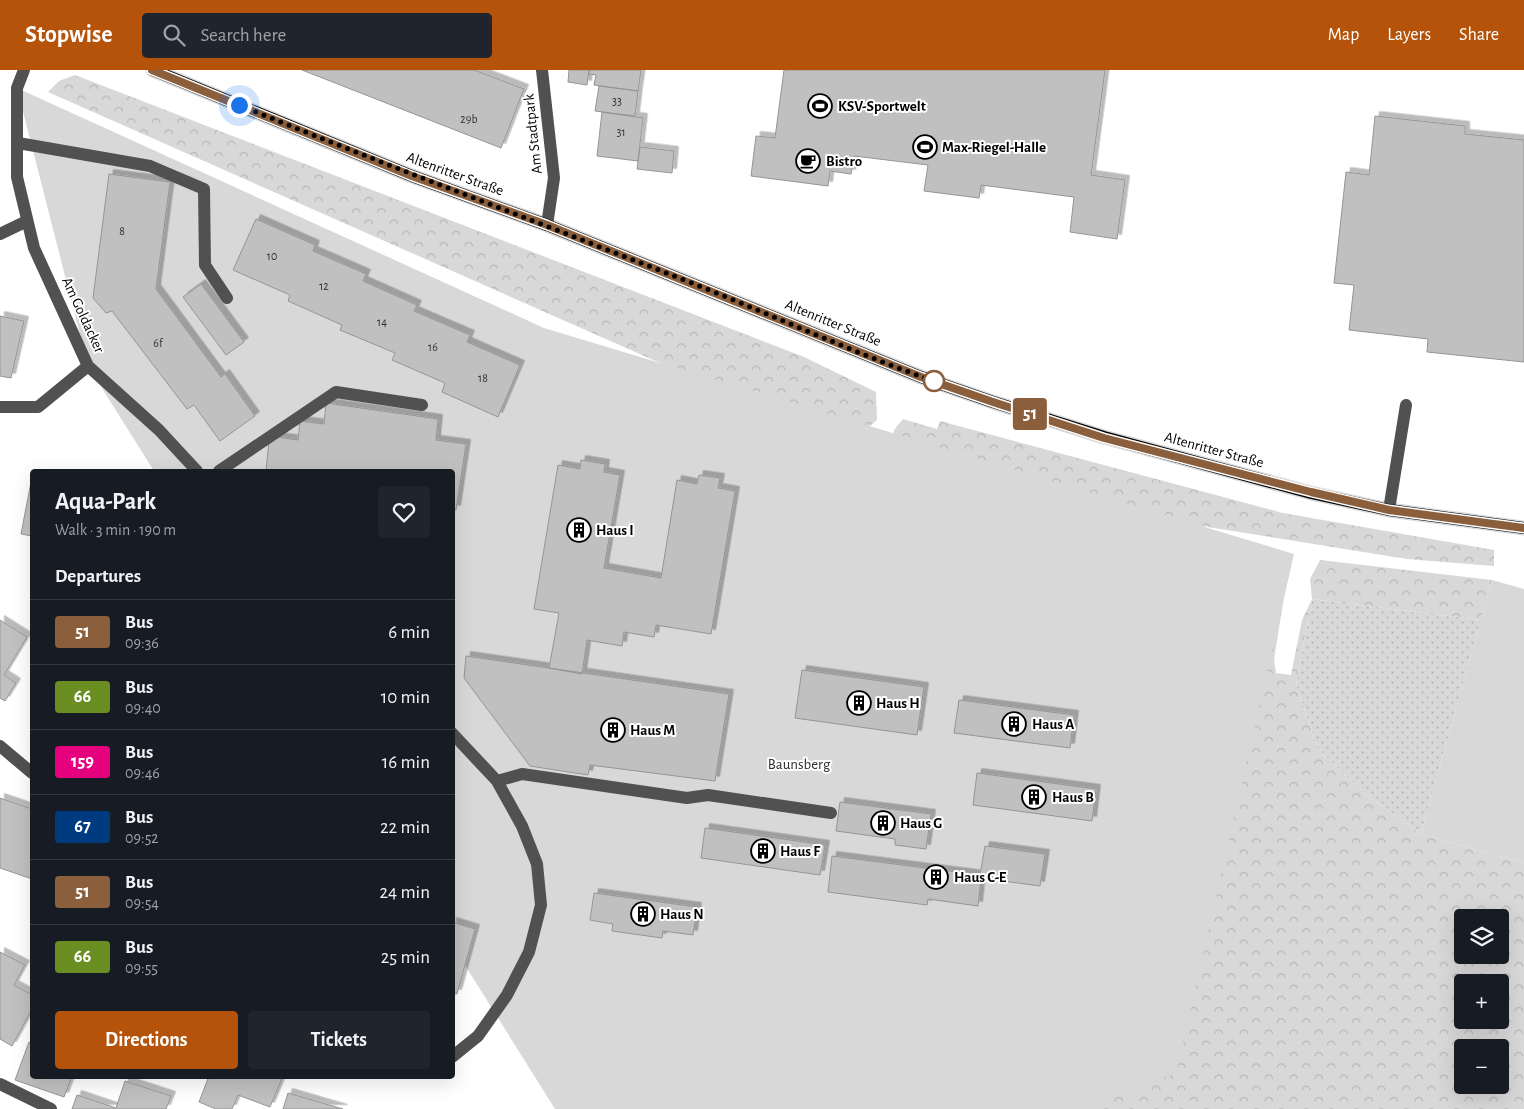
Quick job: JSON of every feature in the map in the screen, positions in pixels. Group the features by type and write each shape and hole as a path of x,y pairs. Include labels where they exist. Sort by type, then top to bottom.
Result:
{"main road":[{"name":"Altenritter Straße","path":"152,70 412,176 547,225 921,377 993,402 1104,438 1311,492 1389,510 1524,528"}],"street":[{"name":"Am Goldacker","path":"24,70 17,88 17,177 34,248 88,366 159,430 195,469"},
{"name":"Am Stadtpark","path":"542,70 554,178 547,225"},
{"path":"18,143 150,166 204,189 205,265 227,298"},
{"path":"0,234 27,221"},
{"path":"0,407 38,407 88,366"},
{"path":"222,469 336,392 422,405"},
{"path":"1389,510 1406,405"},
{"path":"455,736 497,781 522,826 538,864 541,905 529,952 507,995 478,1036 455,1055"},
{"path":"0,746 30,771"},
{"path":"497,781 522,774 688,798 708,795 832,813"},
{"path":"0,1084 51,1109"}],"green space":[{"path":"75,75 804,357 876,392 877,420 862,433 694,378 48,92 59,81"},
{"name":"Baunsberg","path":"17,88 544,328 1294,554 1176,1073 1086,1109 555,1109 455,949 455,469 153,469 88,366"},
{"path":"903,419 937,429 940,421 1283,513 1494,550 1494,566 1407,559 1195,525 893,444 894,430"},
{"path":"1320,560 1492,580 1481,620 1312,599 1310,579"},
{"path":"1492,580 1524,589 1524,863 1421,834"},
{"path":"1285,591 1274,659 1276,673 1291,675 1302,620 1312,599 1296,685 1318,749 1364,793 1421,834 1524,863 1524,1109 890,1109"},
{"path":"1312,599 1481,620 1421,834 1364,793 1318,749 1296,685"}],"building":[{"path":"302,70 474,70 524,89 501,148"},
{"path":"569,70 589,70 587,85 568,82"},
{"path":"589,70 641,70 638,91 594,85 596,75 589,74"},
{"name":"Max-Riegel-Halle","path":"784,70 1105,70 1091,175 1125,180 1117,239 1070,232 1074,197 981,185 979,198 924,191 928,165 854,156 851,174 830,171 828,186 751,176 756,136 775,138"},
{"path":"599,86 638,91 635,116 595,111"},
{"path":"602,112 643,118 638,161 597,156"},
{"path":"1375,116 1465,126 1465,134 1524,140 1524,362 1427,352 1428,339 1349,330 1354,285 1334,283 1346,172 1369,175"},
{"path":"640,147 674,151 672,173 637,169"},
{"path":"109,174 170,182 156,289 221,377 225,374 255,416 220,441 194,405 187,409 112,311 106,313 93,298"},
{"path":"256,219 315,245 313,251 366,274 363,281 417,305 414,311 470,335 467,342 520,365 498,417 442,392 445,383 392,360 395,353 340,330 342,325 288,301 290,295 233,270"},
{"path":"201,284 244,342 226,355 183,297"},
{"path":"0,316 24,321 11,378 0,376"},
{"path":"326,403 438,419 436,440 466,444 456,510 455,469 266,469 269,441 276,437 298,440 300,421 324,424"},
{"name":"Haus I","path":"581,460 605,464 604,472 620,475 604,568 661,578 677,480 697,484 699,475 720,478 718,488 735,491 711,634 656,625 654,637 624,632 622,646 587,640 582,674 549,668 559,613 534,609 558,465 580,469"},
{"path":"30,487 30,536 21,534"},
{"path":"0,620 27,637 4,675 16,683 5,701 0,698"},
{"name":"Haus M","path":"466,656 729,694 715,781 590,765 588,775 530,766 464,678"},
{"name":"Haus H","path":"802,670 924,687 917,735 795,718"},
{"name":"Haus A","path":"959,700 1074,715 1070,748 954,733"},
{"name":"Haus B","path":"977,773 1096,789 1092,821 973,805"},
{"path":"0,798 30,808 30,878 0,868"},
{"name":"Haus G","path":"840,802 931,814 926,849 895,845 895,839 836,831"},
{"name":"Haus F","path":"705,828 825,845 820,875 701,858"},
{"name":"Haus C-E","path":"985,846 1045,854 1040,886 981,878 978,906 928,899 927,905 828,892 832,856 980,875"},
{"name":"Haus N","path":"594,893 697,907 693,935 663,931 662,938 612,931 613,924 590,920"},
{"path":"455,923 475,929 457,994 455,994"},
{"path":"0,952 25,965 14,985 30,994 30,1013 12,1046 0,1039"},
{"path":"29,1042 30,1079 71,1079 64,1097 15,1080"},
{"path":"208,1079 282,1079 270,1107 238,1095 232,1109 216,1109 199,1102"},
{"path":"125,1081 171,1096 166,1109 72,1109 77,1095 116,1108"},
{"path":"288,1093 343,1109 283,1109"}],"bus line":[{"name":"51","path":"152,70 412,176 547,225 720,294 921,377 993,402 1104,438 1311,492 1389,510 1524,528"}],"place":[{"name":"KSV-Sportwelt","path":"820,106"},
{"name":"Max-Riegel-Halle","path":"925,147"},
{"name":"Bistro","path":"808,161"},
{"name":"Haus I","path":"579,530"},
{"name":"Haus H","path":"859,703"},
{"name":"Haus A","path":"1014,724"},
{"name":"Haus M","path":"613,730"},
{"name":"Haus B","path":"1034,797"},
{"name":"Haus G","path":"883,823"},
{"name":"Haus F","path":"763,851"},
{"name":"Haus C-E","path":"936,877"},
{"name":"Haus N","path":"643,914"}],"route":[{"path":"239,105 412,176 547,225 939,383 934,381"}]}
